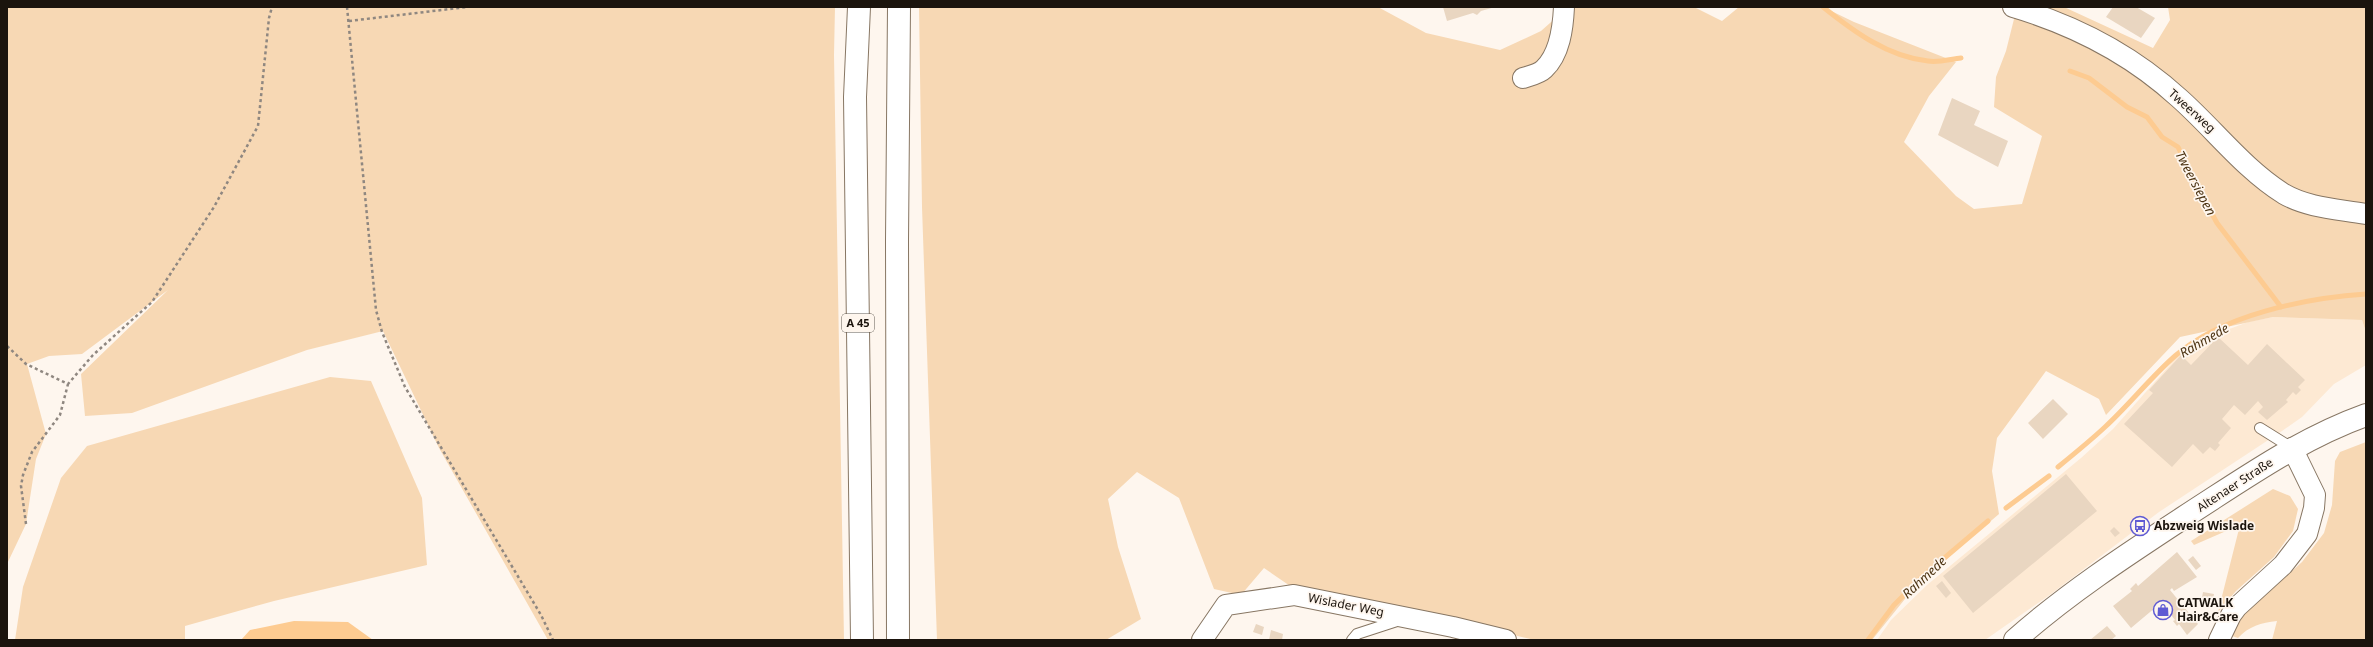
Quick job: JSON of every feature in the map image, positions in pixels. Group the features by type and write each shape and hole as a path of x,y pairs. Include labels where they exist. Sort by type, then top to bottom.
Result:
{"main road":[{"name":"A 45","path":"859,7 855,97 862,640"},
{"path":"898,640 897,232 900,7"},
{"name":"Altenaer Straße","path":"2015,640 2052,609 2138,548 2292,448 2331,428 2366,415"}],"street":[{"path":"1523,78 1543,70 1557,50 1563,22 1564,7"},
{"name":"Tweerweg","path":"2013,7 2072,29 2124,55 2178,97 2252,170 2284,194 2303,202 2366,214"},
{"path":"2219,640 2231,615 2237,607 2283,565 2307,534 2314,508 2315,495 2292,448"},
{"name":"Wislader Weg","path":"1202,640 1226,605 1294,595 1409,618 1506,640"}],"lane":[{"path":"849,7 855,97"},
{"path":"2260,428 2292,448"},
{"path":"1352,640 1357,634 1376,626 1409,618"}],"path":[{"path":"26,524 21,486 23,475 32,452 60,415 68,384 93,355 152,302 214,207 258,126 269,18 272,7"},
{"path":"347,7 376,310 382,332 405,387 540,615 553,640"},
{"path":"349,21 467,7"},
{"path":"7,346 26,364 68,384"}],"shaded area":[{"path":"7,7 835,7 834,55 844,640 548,640 439,448 383,331 307,350 132,413 85,416 81,374 168,290 82,354 49,356 27,364 46,434 36,459 26,524 7,564"},
{"path":"919,7 1378,7 1426,33 1500,50 1541,31 1568,7 1694,7 1722,21 1739,7 1823,7 1854,22 1956,62 1929,96 1904,142 1956,196 1974,209 2022,204 2042,136 1994,107 1996,77 2006,51 2017,7 2064,7 2153,48 2170,20 2168,7 2366,7 2366,332 2362,320 2273,317 2180,337 2106,415 2099,399 2046,371 1997,438 1992,471 1999,514 1917,584 1872,640 1535,640 1454,621 1296,590 1264,568 1241,595 1214,589 1179,498 1137,472 1108,499 1118,547 1141,619 1106,640 937,640 922,207"},
{"path":"2273,317 2362,320 2366,332 2366,365 2334,384 2302,417 2159,512 2051,594 1985,640 1877,640 1891,620 1927,585 2081,458 2113,429 2176,358 2208,337 2248,322"},
{"path":"330,377 371,381 422,498 427,565 274,601 185,626 185,640 15,640 23,587 61,478 87,446"},
{"path":"2366,442 2366,640 2272,640 2277,621 2256,626 2246,631 2238,638 2232,636 2240,618 2302,562 2324,533 2332,505 2335,461 2340,452"},
{"path":"2273,489 2290,496 2298,509 2293,531 2274,557 2236,591 2218,612 2240,525 2194,545 2191,541"},
{"path":"294,621 348,622 373,640 241,640 250,630"}],"building":[{"path":"1443,7 1495,7 1481,11 1477,15 1473,13 1447,21"},
{"path":"2113,7 2136,7 2155,18 2141,38 2106,17"},
{"path":"1952,98 1980,111 1974,125 2008,141 1998,167 1938,135"},
{"path":"2218,337 2248,365 2267,344 2305,380 2298,387 2301,390 2296,395 2293,392 2286,400 2288,402 2267,420 2258,412 2263,407 2258,401 2245,415 2234,405 2222,419 2231,428 2218,443 2220,445 2215,451 2210,447 2203,454 2193,444 2172,467 2124,424 2153,393 2149,390 2181,355 2191,365"},
{"path":"2053,399 2068,414 2043,439 2028,423"},
{"path":"2066,474 2097,511 1973,613 1943,576"},
{"path":"2114,527 2120,533 2115,537 2110,531"},
{"path":"2177,552 2197,577 2174,591 2172,588 2170,590 2198,624 2187,635 2179,624 2177,626 2173,621 2175,620 2168,611 2160,613 2156,607 2131,628 2113,606 2132,591 2130,589 2136,583 2138,586"},
{"path":"2193,556 2201,566 2196,570 2188,560"},
{"path":"1942,581 1951,593 1946,598 1936,586"},
{"path":"2203,592 2214,594 2212,605 2201,603"},
{"path":"1256,624 1264,627 1262,635 1253,632"},
{"path":"2107,626 2116,636 2111,640 2090,640"},
{"path":"1271,630 1283,634 1282,640 1269,640"}],"waterway":[{"name":"Tweersiepen","path":"1823,7 1859,34 1872,42 1899,54 1913,59 1932,61 1961,58"},
{"name":"Tweersiepen","path":"2070,71 2089,78 2127,107 2147,117 2162,137 2178,147 2217,223 2281,307"},
{"name":"Rahmede","path":"2058,467 2123,410 2175,356 2194,342 2240,319 2265,311 2317,300 2366,294"},
{"name":"Rahmede","path":"2006,508 2049,476"},
{"name":"Rahmede","path":"1868,640 1894,605 1922,577 1988,521"}],"place":[{"name":"Abzweig Wislade","path":"2140,526"},
{"name":"CATWALK Hair&Care","path":"2163,610"}]}
